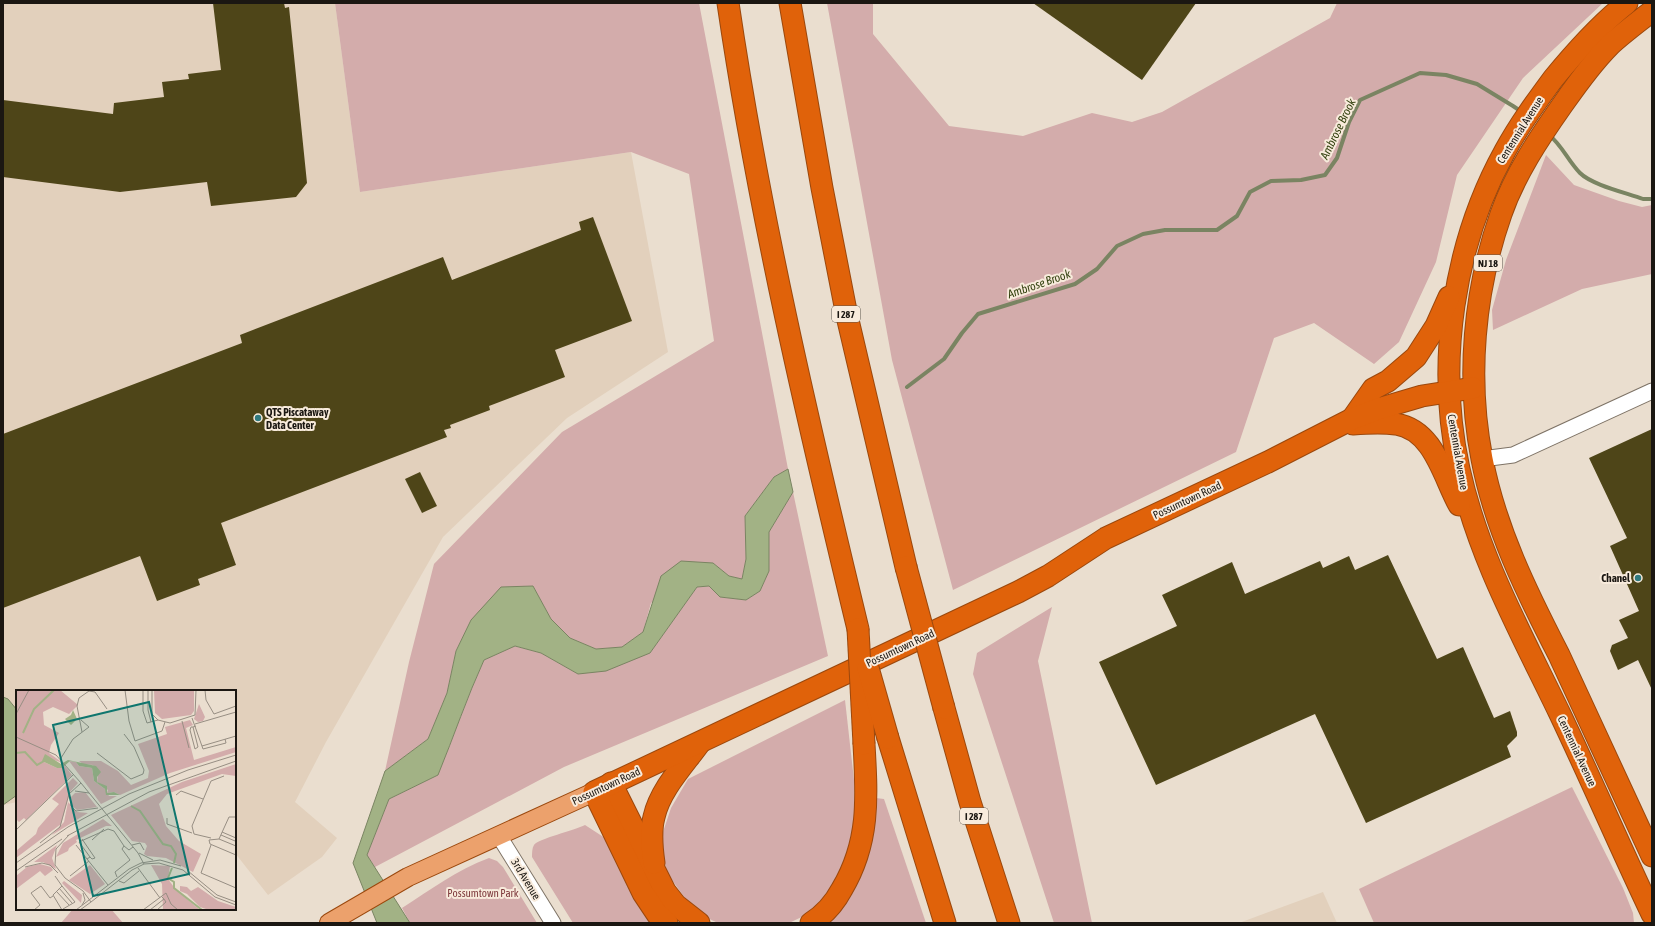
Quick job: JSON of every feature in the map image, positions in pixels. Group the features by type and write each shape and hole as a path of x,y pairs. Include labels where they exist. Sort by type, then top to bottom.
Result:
{"highway":[{"path":"728,3 756,167 799,384 858,629 888,738 946,923"},
{"name":"I 287","path":"790,3 822,188 847,316 906,568 970,802 1009,923"},
{"name":"Centennial Avenue","path":"1627,3 1604,21 1572,55 1534,104 1496,169 1470,234 1454,306 1451,337 1450,410 1458,468 1478,540 1498,586 1586,770 1648,906"},
{"name":"Centennial Avenue","path":"1652,11 1610,46 1577,85 1535,146 1521,170 1502,213 1483,284 1477,322 1474,388 1482,459 1500,525 1520,574 1652,856"},
{"path":"1346,422 1373,390 1416,357 1436,326 1460,275"},
{"name":"Possumtown Road","path":"603,788 699,744 1018,592 1048,576 1106,538 1268,462 1346,422 1396,403 1422,396 1474,388"},
{"path":"1346,422 1396,424 1407,427 1418,433 1433,450 1454,497 1478,540"},
{"path":"812,923 826,911 837,898 856,862 862,841 866,816 858,629"},
{"path":"655,872 652,851 654,817 668,788 699,744"},
{"path":"603,788 655,872 665,891 676,905 699,923"},
{"path":"603,788 643,893 657,914 667,923"},
{"path":"1644,923 1648,906"}],"main road":[{"name":"Possumtown Road","path":"329,923 408,877 603,788"}],"street":[{"path":"1482,459 1513,455 1652,391"},
{"name":"3rd Avenue","path":"499,836 553,923"}],"shaded area":[{"path":"3,3 335,3 360,192 631,152 668,352 567,418 443,537 326,742 295,802 337,838 322,857 268,895 236,854 236,690 16,690 16,802 3,805"},
{"path":"788,469 793,492 769,532 769,571 760,591 746,600 720,597 709,586 697,587 650,653 606,671 578,674 541,653 515,646 484,660 438,775 389,799 367,855 410,923 377,923 353,863 385,771 428,739 447,693 456,651 471,620 501,587 533,586 551,619 570,638 596,649 622,647 643,632 661,576 681,561 713,563 729,576 742,579 746,559 745,516 774,477"},
{"path":"3,697 8,699 16,709 16,796 3,805"},
{"path":"1323,892 1337,923 1239,923"}],"green space":[{"path":"335,3 699,3 788,469 774,477 745,516 746,559 742,579 729,576 713,563 651,603 643,632 622,647 596,649 570,638 551,619 533,586 471,620 456,651 447,693 428,739 385,771 409,662 434,564 562,432 714,341 689,174 631,152 360,192"},
{"path":"827,3 873,3 873,34 949,126 1023,136 1092,113 1132,122 1162,112 1330,18 1337,3 1603,3 1523,78 1457,175 1436,262 1399,342 1374,364 1314,323 1274,338 1236,452 953,590 892,360"},
{"path":"1546,155 1574,185 1619,201 1642,207 1652,205 1652,274 1582,289 1493,330 1492,310 1506,260"},
{"path":"793,492 828,656 564,767 375,867 367,855 389,799 438,775 484,660 514,646 541,653 578,674 650,653 697,587 709,586 720,597 746,600 760,591 769,571 769,532"},
{"path":"1052,607 1038,661 1092,923 1054,923 973,674 977,653"},
{"path":"845,700 854,780 854,842 830,892 808,914 789,923 718,923 703,916 687,901 667,873 660,841 671,808 688,779"},
{"path":"1572,787 1623,888 1633,913 1634,923 1374,923 1359,889"},
{"path":"876,798 884,799 926,923 824,923"},
{"path":"585,825 605,838 655,923 573,923 532,857 532,851 534,845 549,837"},
{"name":"Possumtown Park","path":"489,858 497,861 503,867 537,923 410,923 402,908 455,874"},
{"path":"72,910 112,910 123,923 61,923"}],"building":[{"path":"213,3 284,3 285,8 289,7 307,183 296,197 211,206 207,182 120,192 3,177 3,100 113,114 114,103 164,97 162,82 189,79 188,74 221,70"},
{"path":"1033,3 1196,3 1142,80"},
{"name":"QTS Piscataway Data Center","path":"593,217 632,321 555,350 565,377 489,406 490,410 450,425 451,428 444,430 447,437 221,523 236,565 198,579 200,585 157,601 140,556 3,608 3,434 242,343 240,335 443,257 452,280 581,230 579,222"},
{"name":"Chanel","path":"1652,429 1652,690 1638,660 1618,670 1610,651 1612,645 1628,638 1619,620 1639,611 1610,546 1627,538 1589,458"},
{"path":"420,472 437,506 422,513 405,479"},
{"path":"1388,555 1437,659 1463,647 1494,718 1510,711 1517,732 1517,736 1507,746 1511,757 1366,823 1315,714 1156,785 1099,662 1177,626 1162,595 1232,562 1245,594 1320,561 1323,568 1349,556 1355,570"}],"waterway":[{"name":"Ambrose Brook","path":"907,387 944,359 962,333 978,314 1075,284 1097,269 1117,246 1143,234 1165,230 1217,230 1237,216 1250,192 1271,181 1301,180 1325,175 1337,158 1349,122 1360,100 1420,73 1446,75 1477,84 1522,112"},
{"name":"Ambrose Brook","path":"1549,135 1558,143 1576,168 1585,177 1601,185 1643,199 1652,199"}],"place":[{"name":"QTS Piscataway Data Center","path":"258,418"},
{"name":"Chanel","path":"1638,578"}]}
